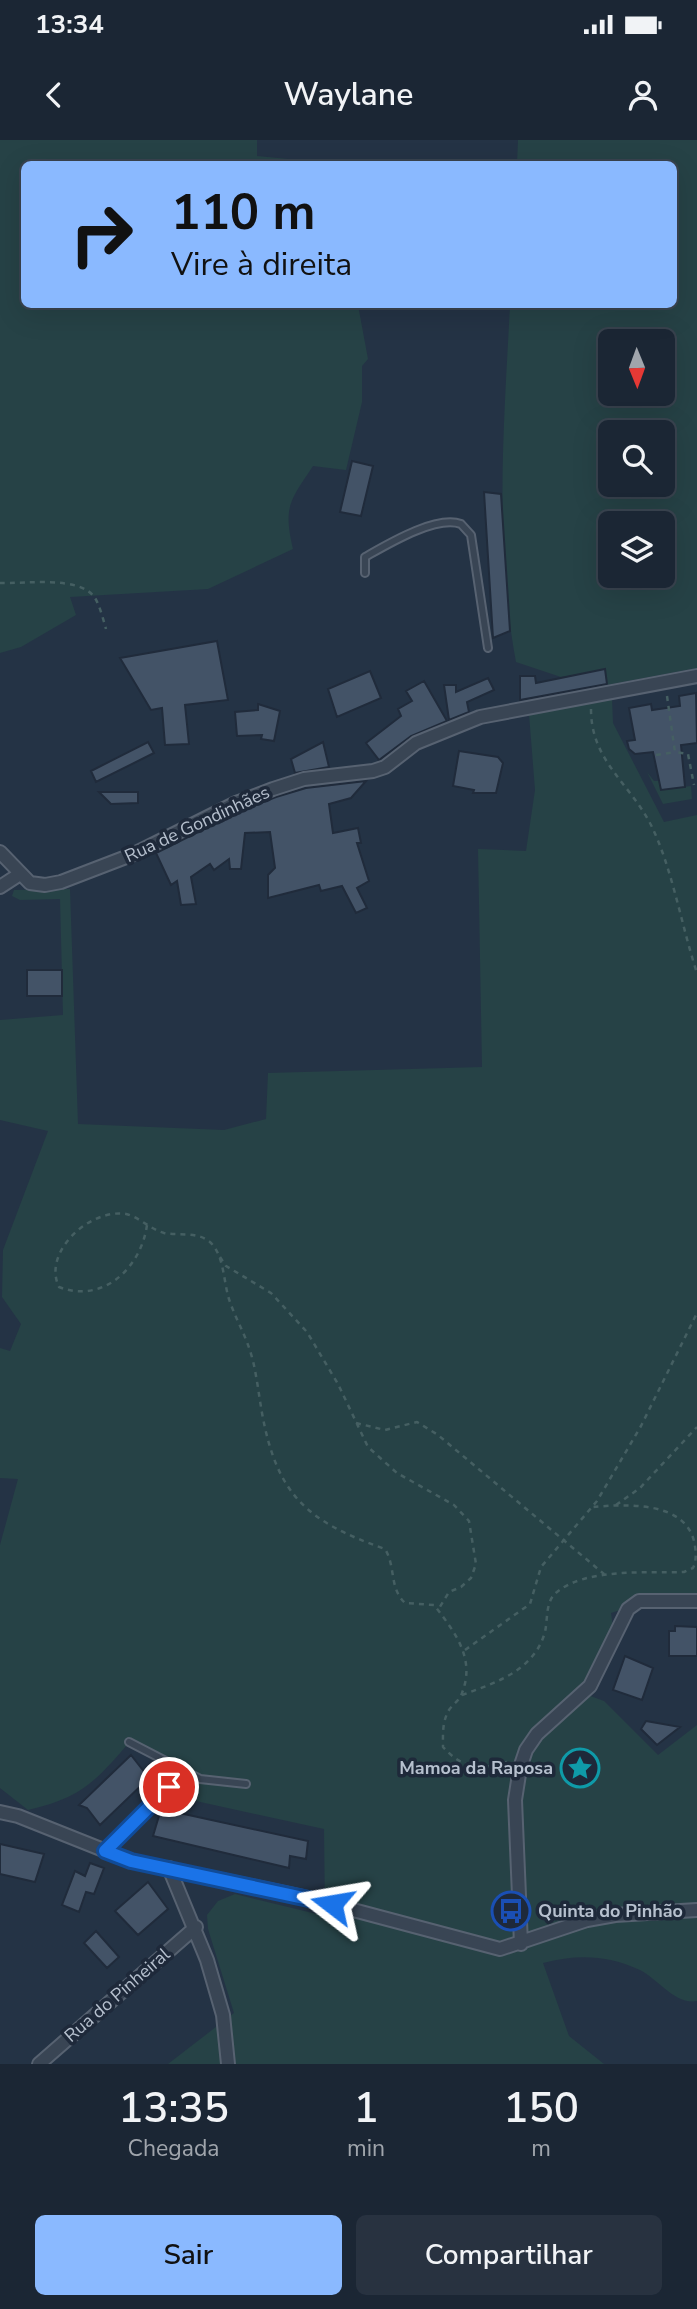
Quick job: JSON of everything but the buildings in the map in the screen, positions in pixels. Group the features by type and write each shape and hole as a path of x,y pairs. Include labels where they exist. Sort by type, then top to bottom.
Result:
{"street":[{"name":"Rua de Gondinhães","path":"20,874 30,883 45,885 76,878 273,789 304,779 373,771 397,759 416,743 480,717 697,676"},
{"path":"0,852 20,874 0,887"},
{"path":"521,1944 515,1800 524,1757 537,1734 590,1686 628,1609 639,1601 697,1601"},
{"path":"0,1812 18,1815 131,1861 308,1898 500,1949 587,1920 615,1914 697,1910"},
{"path":"169,1868 196,1927 223,2015 228,2064"},
{"name":"Rua do Pinheiral","path":"39,2064 196,1927"}],"lane":[{"path":"365,573 365,556 436,524 461,524 471,535 488,648"},
{"path":"129,1742 200,1779 246,1784"},
{"path":"105,1851 185,1771"}],"path":[{"path":"0,583 54,582 86,588 96,599 106,629"},
{"path":"665,682 675,752"},
{"path":"591,695 591,726 598,751 651,826 697,973"},
{"path":"656,755 675,752 688,754 694,785"},
{"path":"147,1225 135,1260 116,1280 86,1293 59,1287 54,1277 55,1262 85,1224 98,1217 125,1214 164,1233 205,1239 226,1266 271,1293 307,1332 338,1384 368,1447 397,1473 454,1505 469,1521 475,1564 471,1578 461,1587 449,1592 438,1610"},
{"path":"220,1256 230,1305 242,1323 253,1361 270,1450 298,1504 322,1522 385,1549 390,1559 395,1590 400,1597 405,1603 434,1605 465,1650 467,1673 462,1695 448,1712 443,1727 443,1747 457,1763 481,1769 524,1757"},
{"path":"465,1650 530,1604 541,1567 593,1507 641,1426 697,1313"},
{"path":"355,1423 385,1430 417,1422 438,1435 604,1574"},
{"path":"616,1505 640,1488 697,1427"},
{"path":"462,1695 495,1683 526,1663 544,1633 548,1605 554,1593 604,1574 684,1572 693,1568 696,1562 689,1528 667,1511 616,1505 593,1507"}],"green space":[{"path":"0,140 257,140 257,156 309,161 21,161 21,308 359,308 368,359 362,366 362,402 346,470 313,466 291,504 289,523 293,549 208,589 70,597 76,615 21,647 0,653"},
{"path":"518,140 697,140 697,668 607,685 604,670 561,677 516,662 505,573 503,484 510,308 677,308 677,161 517,161"},
{"path":"612,698 613,723 664,822 697,815 697,1601 660,1597 611,1613 613,1627 585,1694 604,1701 658,1755 697,1725 697,2001 681,1999 647,1974 616,1961 568,1958 543,1963 569,2036 604,2064 168,2064 234,2013 208,1929 207,1915 218,1901 235,1894 325,1916 324,1829 164,1794 177,1775 128,1744 95,1779 61,1800 28,1810 0,1788 0,1545 18,1479 0,1478 0,1348 10,1351 21,1324 2,1297 3,1250 48,1131 0,1120 0,1020 63,1015 60,899 20,900 12,896 14,890 70,889 78,1124 224,1130 266,1119 268,1073 482,1067 478,849 526,851 535,790 529,714"},
{"path":"647,772 654,781 660,781 661,790 691,786 692,799 663,804"}],"place":[{"name":"Mamoa da Raposa","path":"580,1768"},
{"name":"Quinta do Pinhão","path":"511,1911"}],"route":[{"path":"169,1787 105,1851 131,1861 332,1904"}]}
